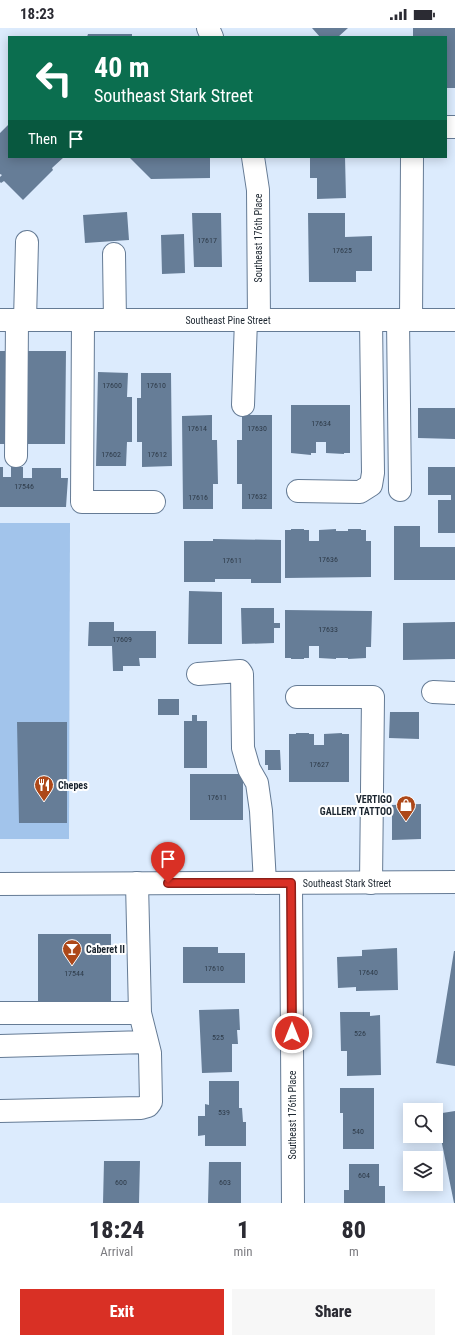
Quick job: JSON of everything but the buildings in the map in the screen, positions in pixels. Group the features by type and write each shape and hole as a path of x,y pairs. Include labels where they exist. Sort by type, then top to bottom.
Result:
{"street":[{"name":"Southeast 176th Place","path":"243,405 252,320 258,190 253,158"},
{"path":"400,490 412,158"},
{"path":"16,456 14,320 27,242"},
{"path":"114,254 115,320"},
{"name":"Southeast Pine Street","path":"14,320 455,320"},
{"path":"84,320 82,502 154,502"},
{"path":"298,491 360,492 371,485 373,473 371,320"},
{"path":"198,674 240,671 242,674 243,748 256,783 261,811 265,883"},
{"path":"433,692 455,693"},
{"path":"297,696 373,696 371,883"},
{"name":"Southeast Stark Street","path":"0,884 455,882"},
{"path":"0,1111 141,1108 148,1106 151,1102 150,1052 140,1013 137,883"},
{"name":"Southeast 176th Place","path":"291,883 293,1203"},
{"path":"0,1013 140,1013"},
{"path":"0,1046 147,1042"}],"shaded area":[{"path":"0,523 70,523 69,839 0,839"}],"place":[{"name":"Chepes","path":"44,802"},
{"name":"VERTIGO GALLERY TATTOO","path":"406,822"},
{"name":"Caberet II","path":"72,966"}],"route":[{"path":"168,883 291,883 292,1033"}]}
